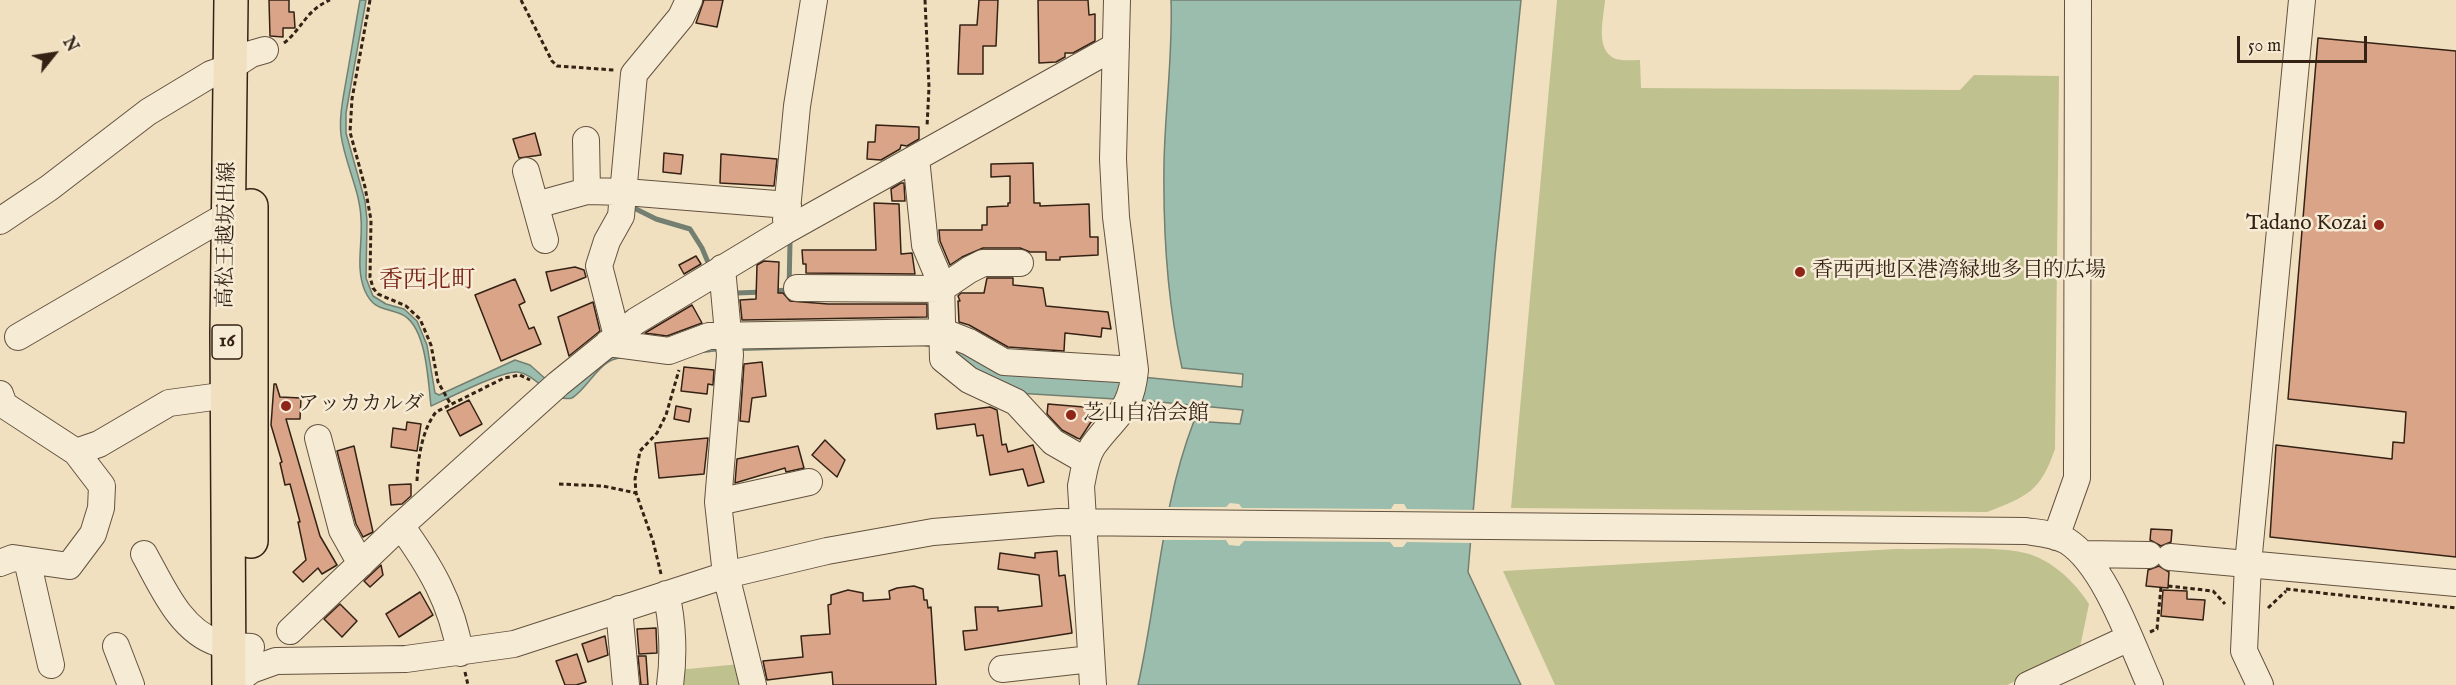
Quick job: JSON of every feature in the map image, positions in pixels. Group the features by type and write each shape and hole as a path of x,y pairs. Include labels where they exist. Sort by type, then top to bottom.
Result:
{"main road":[{"name":"高松王越坂出線","path":"231,0 249,57 229,214 228,395 240,436"},
{"name":"高松王越坂出線","path":"241,670 240,436 252,0"}],"street":[{"path":"612,339 599,266 608,241 621,216 634,74 681,17 689,0"},
{"path":"785,231 797,106 814,0"},
{"path":"1093,685 1081,486 1086,461 1093,447 1127,406 1134,389 1135,370 1126,313 1114,182 1113,112 1117,0"},
{"path":"2056,537 2077,478 2078,0"},
{"path":"2260,685 2244,651 2261,611 2248,564 2302,0"},
{"path":"290,631 552,389 636,321 785,231 1116,46"},
{"path":"0,221 49,188 148,112 211,74 249,57"},
{"path":"586,140 587,191"},
{"path":"921,155 925,245 941,289 943,359 969,380 1016,402 1053,442 1086,461"},
{"path":"526,171 545,240"},
{"path":"536,205 587,191 625,192 657,205 788,205"},
{"path":"18,337 229,214"},
{"path":"797,288 941,289 983,263 1020,263"},
{"path":"722,268 730,345 718,502 726,575 753,685"},
{"path":"612,339 669,351 709,336 730,345 969,342 1004,362 1135,370"},
{"path":"0,394 4,405 76,452 102,486 101,508 93,534 69,566 13,558 0,563"},
{"path":"76,452 99,444 170,403 228,395"},
{"path":"318,438 342,530 361,564"},
{"path":"718,502 808,482"},
{"path":"409,519 441,587 457,633 460,653"},
{"path":"144,554 174,607 185,621 210,640 241,670 276,661 361,661 460,653 514,644 726,575 827,550 933,532 1026,524 2026,531 2065,540 2084,554 2136,637 2150,685"},
{"path":"2084,554 2124,553 2456,583"},
{"path":"27,560 51,665"},
{"path":"666,594 669,606 672,672 670,685"},
{"path":"619,609 626,685"},
{"path":"2028,685 2136,637"},
{"path":"116,646 131,685"},
{"path":"1009,664 1091,654"}],"path":[{"path":"249,57 281,46 292,36 308,13 330,0"},
{"path":"370,0 352,99 350,132 365,187 371,220 370,277 373,288 378,294 406,306 420,319 431,345 438,382 450,403"},
{"path":"521,0 552,61 557,66 626,71 634,74"},
{"path":"921,155 929,87 925,0"},
{"path":"666,594 654,541 636,493 635,479 640,452 657,433 666,416 680,364"},
{"path":"409,519 428,422 436,412 450,403 513,375 527,378 552,389"},
{"path":"560,484 603,486 636,493"},
{"path":"2168,586 2213,591 2224,604 2261,611 2286,591"},
{"path":"2136,637 2157,629 2161,587"}],"green space":[{"path":"1557,0 1605,0 1602,33 1605,49 1616,59 1640,60 1641,88 1960,90 1974,75 2059,76 2055,449 2044,475 2031,491 1987,512 1511,508"},
{"path":"1896,549 1994,549 2025,553 2044,560 2062,572 2089,604 2079,652 2007,685 1555,685 1503,571"},
{"path":"740,664 746,685 675,685 677,670"}],"shaded area":[{"path":"360,0 366,0 346,113 346,133 365,201 366,278 373,296 386,304 404,309 417,321 427,345 435,393 439,395 515,360 530,365 549,382 606,354 935,336 1112,374 1242,387 1243,374 1182,368 1177,343 1169,292 1164,216 1171,0 1521,0 1495,256 1468,572 1521,685 1138,685 1174,486 1194,421 1240,424 1243,410 1149,401 1016,393 937,348 923,345 628,356 608,362 572,398 557,396 532,378 518,372 500,375 431,406 425,355 416,330 410,320 401,314 372,302 365,291 360,273 360,208 343,146 341,115"}],"pier":[{"path":"1230,503 1239,504 1242,508 1391,509 1394,504 1404,504 1407,509 1476,510 1473,543 1407,542 1403,547 1394,547 1390,542 1244,541 1239,546 1229,545 1226,540 1159,540 1166,507 1226,507"}],"building":[{"path":"269,0 289,0 289,12 294,12 295,28 283,28 283,37 270,36"},
{"path":"704,0 723,0 717,27 696,23"},
{"path":"979,0 998,0 996,46 983,46 983,74 958,74 960,25 977,25"},
{"path":"1038,0 1088,0 1089,15 1095,14 1095,41 1073,53 1065,53 1065,57 1056,62 1039,63"},
{"name":"Tadano Kozai","path":"2318,38 2456,51 2456,557 2270,537 2276,445 2392,459 2393,442 2404,443 2406,412 2288,399"},
{"path":"876,125 919,127 919,139 907,146 901,145 900,149 881,160 867,159 868,142 875,142"},
{"path":"535,133 541,155 519,158 513,139"},
{"path":"664,153 683,155 681,174 663,172"},
{"path":"721,154 777,159 774,186 720,183"},
{"path":"1033,163 1034,203 1040,203 1040,206 1089,204 1090,237 1098,237 1098,255 1046,260 1046,252 1030,252 1020,248 983,248 950,265 940,241 939,230 982,230 982,225 987,225 987,207 1008,206 1010,203 1010,176 991,177 991,164"},
{"path":"904,183 905,201 892,201 891,189"},
{"path":"874,203 899,204 901,254 912,253 915,274 806,273 802,250 876,250"},
{"path":"696,256 701,264 684,274 679,265"},
{"path":"764,261 779,262 778,293 783,293 790,301 828,304 927,304 927,317 742,320 740,300 756,299 757,265"},
{"path":"575,267 584,270 586,277 551,291 546,272"},
{"path":"987,278 1013,278 1013,285 1043,288 1046,306 1108,312 1111,329 1102,328 1101,337 1065,333 1064,351 1008,347 969,325 959,322 958,301 960,301 958,296 961,293 984,293"},
{"path":"515,279 525,302 519,305 529,329 534,327 541,344 501,361 475,295"},
{"path":"593,302 600,331 569,356 558,317"},
{"path":"692,305 702,323 667,336 645,333"},
{"path":"762,362 766,396 752,398 749,422 740,421 744,364"},
{"path":"684,367 714,370 713,385 708,384 707,394 681,391"},
{"path":"274,384 276,384 280,397 301,398 300,419 286,419 320,536 337,565 322,574 318,568 303,582 293,572 306,560 298,522 300,522 290,484 285,485 280,463 282,462 271,425"},
{"path":"469,400 482,424 460,436 447,411"},
{"name":"芝山自治会館","path":"1048,404 1096,408 1095,420 1091,422 1080,439 1077,438 1062,430 1047,414"},
{"path":"676,406 691,409 689,422 674,419"},
{"path":"990,407 997,410 1002,445 1006,444 1008,452 1033,445 1044,482 1028,486 1023,469 990,475 983,435 977,436 975,424 937,429 935,414"},
{"path":"407,422 421,424 417,451 391,447 393,428 406,430"},
{"path":"708,438 704,474 659,478 655,443"},
{"path":"825,440 845,460 837,477 812,455"},
{"path":"354,446 373,532 363,537 356,524 337,451"},
{"path":"798,446 804,468 786,472 785,468 735,483 737,459"},
{"path":"411,484 411,496 402,504 391,505 389,485"},
{"path":"2151,529 2172,530 2171,542 2161,546 2150,540"},
{"path":"1057,551 1059,576 1065,575 1072,633 965,650 963,631 977,630 975,607 998,607 998,611 1042,606 1039,575 998,569 1000,553 1035,558 1035,553"},
{"path":"381,565 383,575 370,587 364,581"},
{"path":"2159,566 2169,572 2168,588 2146,586 2148,570"},
{"path":"914,586 923,589 924,600 927,600 928,608 931,607 936,685 833,685 832,672 767,680 763,661 803,657 801,636 830,634 828,605 831,604 831,595 848,590 863,593 863,601 890,599 889,591"},
{"path":"2163,590 2187,591 2187,599 2205,600 2203,620 2161,616"},
{"path":"420,592 433,615 399,637 386,614"},
{"path":"340,604 357,621 342,637 324,619"},
{"path":"656,628 657,653 639,654 637,629"},
{"path":"605,636 608,655 588,662 582,644"},
{"path":"577,654 586,682 565,685 556,661"},
{"path":"638,656 646,656 648,685 641,685"}],"waterway":[{"path":"628,205 656,219 690,229 710,267"},
{"path":"772,291 789,290 790,242"},
{"path":"737,293 763,292"}],"place":[{"name":"Tadano Kozai","path":"2379,225"},
{"name":"香西西地区港湾緑地多目的広場","path":"1800,272"},
{"name":"アッカカルダ","path":"286,406"},
{"name":"芝山自治会館","path":"1071,415"}],"district":[{"name":"香西北町","path":"427,282"}]}
